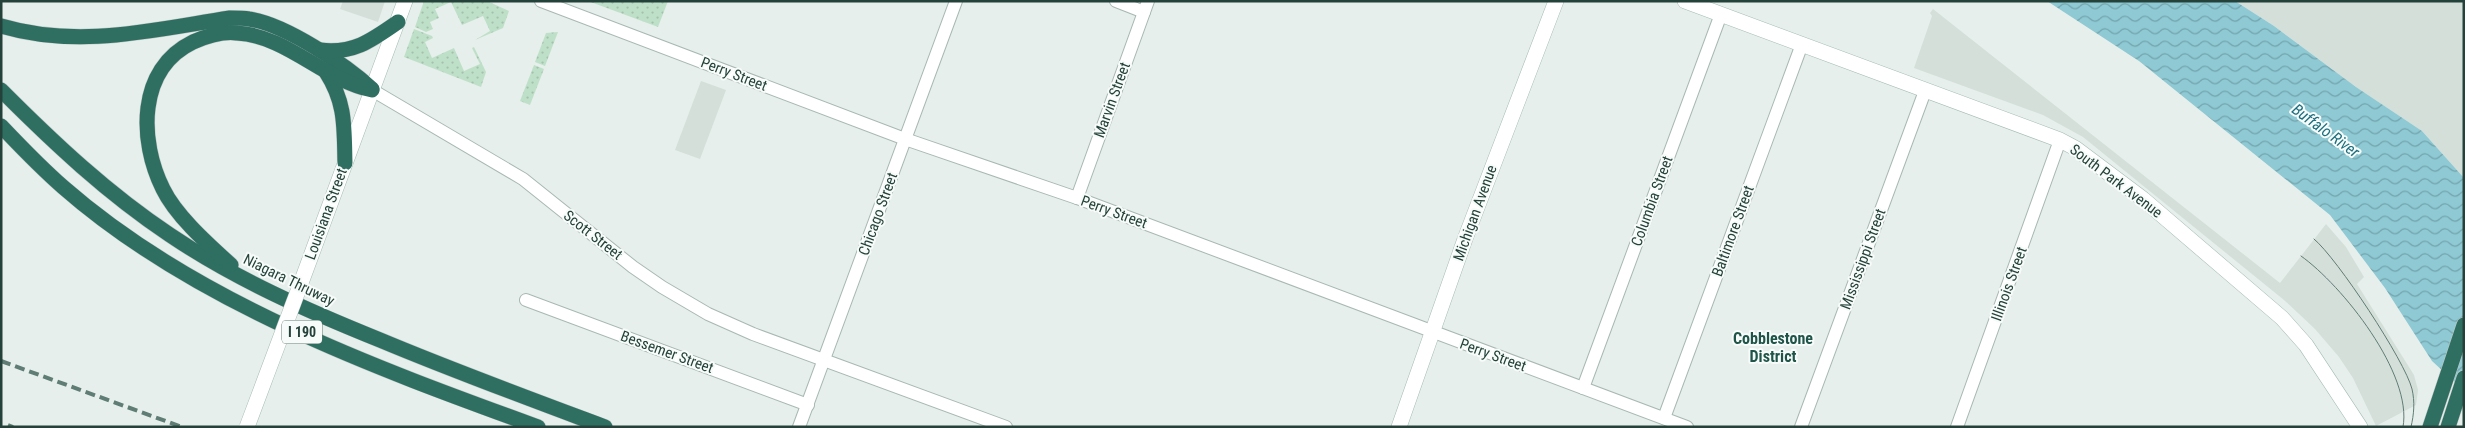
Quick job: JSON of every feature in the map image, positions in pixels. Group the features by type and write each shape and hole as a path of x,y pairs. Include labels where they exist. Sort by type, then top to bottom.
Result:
{"highway":[{"path":"1,26 21,32 84,38 119,36 230,18 249,18 289,33 357,75 372,90"},
{"path":"315,49 338,52 350,49 377,36 398,22"},
{"path":"249,281 197,231 163,190 155,171 148,143 147,109 151,90 159,71 172,56 186,46 216,34 236,32 259,36 276,42 353,86 372,90"},
{"path":"325,71 335,87 341,102 345,163"},
{"name":"Niagara Thruway","path":"1,90 65,152 115,196 172,236 249,281 354,329 445,367 606,427"},
{"name":"I 190","path":"1,126 56,181 89,208 144,248 194,279 256,311 355,356 435,389 538,427"},
{"path":"2430,427 2464,325"},
{"path":"2448,427 2464,378"}],"street":[{"name":"Louisiana Street","path":"247,427 405,1"},
{"name":"Perry Street","path":"541,1 905,139 1077,198 1432,333 1687,427"},
{"name":"Chicago Street","path":"799,427 956,1"},
{"path":"1116,1 1146,7"},
{"name":"Michigan Avenue","path":"1399,427 1499,148 1556,1"},
{"name":"South Park Avenue","path":"1686,1 2060,140 2075,148 2143,199 2282,318 2306,346 2360,427"},
{"name":"Marvin Street","path":"1077,198 1146,7"},
{"name":"Columbia Street","path":"1583,388 1721,14"},
{"name":"Baltimore Street","path":"1664,418 1802,44"},
{"name":"Scott Street","path":"372,90 523,179 633,267 693,306 753,334 1006,427"},
{"name":"Mississippi Street","path":"1801,427 1926,90"},
{"name":"Illinois Street","path":"1957,427 2060,140"},
{"name":"Bessemer Street","path":"526,300 808,405"}],"shaded area":[{"path":"343,1 385,1 378,22 340,9"},
{"path":"2235,1 2464,1 2464,178 2422,131 2356,87 2274,26"},
{"path":"1933,9 2280,283 2326,224 2346,247 2364,277 2357,284 2414,375 2418,390 2416,405 2376,426 2353,378 2339,357 2315,329 2284,300 2083,137 2043,115 1914,68 1932,16 1930,13"},
{"path":"701,81 726,90 700,159 675,150"}],"green space":[{"path":"424,1 487,1 509,11 503,28 475,40 490,31 483,16 462,25 451,2 435,9 439,18 430,22 433,29 426,32 415,27"},
{"path":"588,1 668,1 658,27"},
{"path":"414,29 432,36 433,38 425,42 432,58 454,48 464,71 480,64 472,48 474,47 486,72 481,87 404,57"},
{"path":"558,32 545,66 535,62 546,33"},
{"path":"534,65 544,69 530,105 520,101"}],"water":[{"name":"Buffalo River","path":"2047,1 2235,1 2274,26 2356,87 2422,131 2464,178 2464,408 2458,385 2432,361 2385,288 2330,215 2139,61"}],"tram line":[{"path":"2314,239 2325,250 2353,287 2384,334 2407,375 2414,399 2411,427"},
{"path":"2301,256 2318,270 2354,309 2386,357 2397,382 2403,406 2403,427"}],"railway":[{"path":"1,361 182,427"},
{"path":"8,425 13,427"}],"district":[{"name":"Cobblestone District","path":"1773,347"}]}
